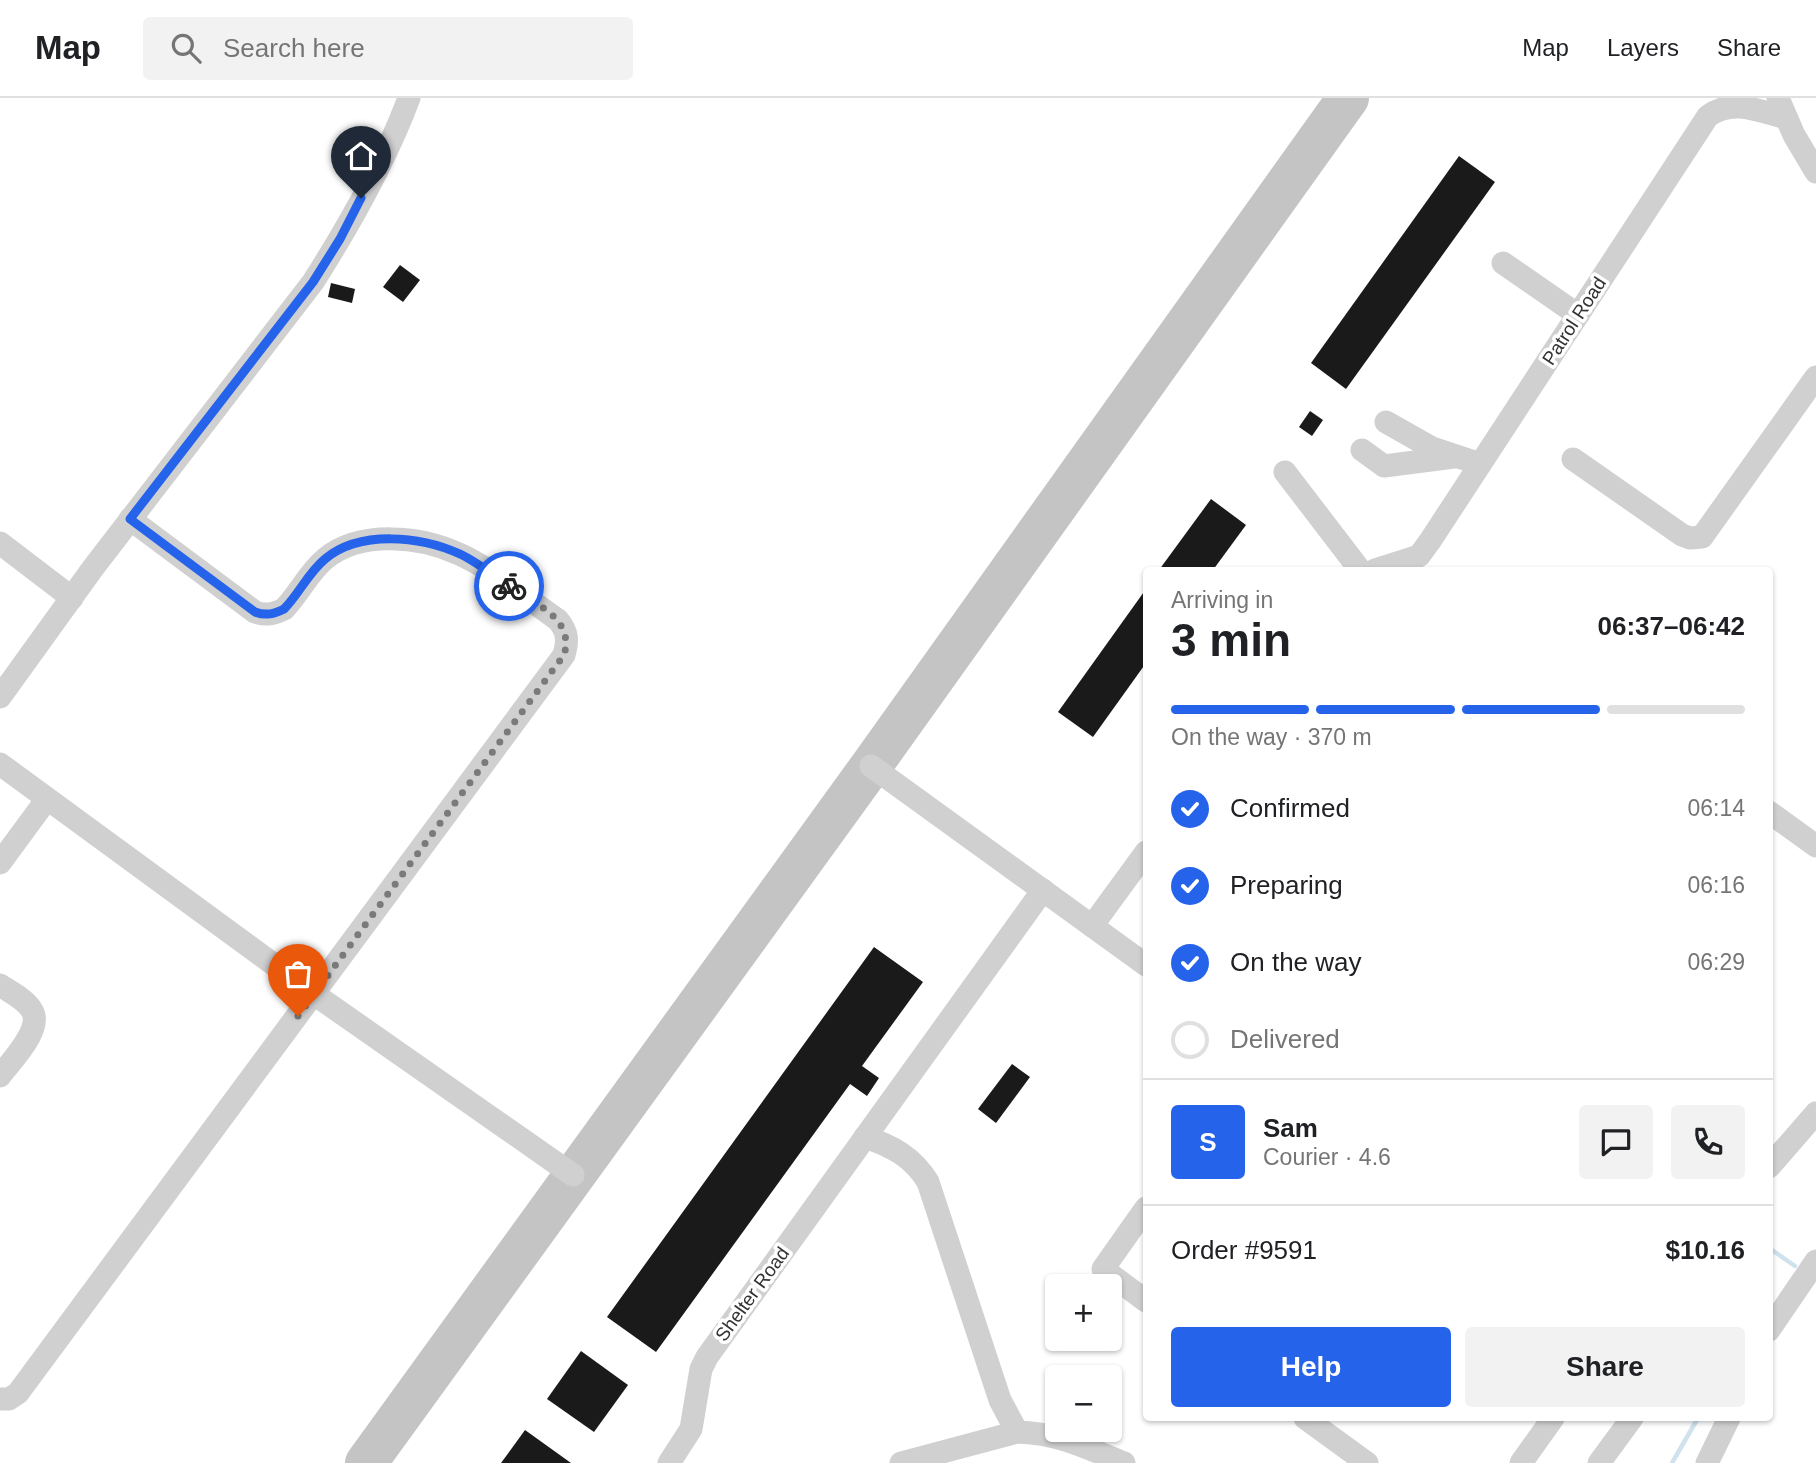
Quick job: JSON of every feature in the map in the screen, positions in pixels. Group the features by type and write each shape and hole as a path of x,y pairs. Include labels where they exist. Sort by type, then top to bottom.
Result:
{"street":[{"path":"0,697 130,519 313,282 346,228 394,136 409,98"},
{"name":"Patrol Road","path":"1384,567 1419,556 1708,116 1728,106 1782,108 1816,172"},
{"path":"1503,263 1578,316"},
{"path":"1573,459 1682,535 1690,538 1702,537 1816,377"},
{"path":"1386,422 1432,448 1480,464"},
{"path":"1362,450 1384,466 1454,457"},
{"path":"1285,472 1358,567"},
{"path":"0,1399 9,1399 18,1394 564,655 567,645 566,634 558,620 459,554 424,543 371,540 338,550 316,568 284,609 263,615 255,612 130,519"},
{"path":"0,543 72,597"},
{"path":"0,764 314,994 573,1175"},
{"path":"870,766 1143,963"},
{"path":"0,863 47,799"},
{"path":"1773,815 1816,846"},
{"path":"1092,926 1143,856"},
{"name":"Shelter Road","path":"669,1463 691,1429 702,1369 707,1357 1043,890"},
{"path":"0,985 31,1008 36,1023 32,1033 0,1076"},
{"path":"1773,1162 1816,1113"},
{"path":"865,1137 898,1150 921,1170 928,1182 1000,1400 1017,1432"},
{"path":"1143,1213 1103,1269 1143,1299"},
{"path":"1773,1324 1816,1261"},
{"path":"1309,1421 1367,1463"},
{"path":"1521,1463 1551,1421"},
{"path":"1599,1463 1630,1421"},
{"path":"1707,1463 1728,1421"},
{"path":"901,1463 1017,1432 1062,1437 1124,1463"}],"building":[{"path":"1459,156 1495,182 1346,389 1311,363"},
{"path":"400,265 420,280 403,302 383,287"},
{"path":"331,283 355,289 352,303 328,297"},
{"path":"1310,411 1323,420 1312,436 1299,427"},
{"path":"1211,499 1246,525 1215,567 1161,567"},
{"path":"1143,593 1143,667 1093,737 1058,712"},
{"path":"874,947 923,982 862,1066 879,1078 867,1096 850,1084 656,1352 607,1317"},
{"path":"1012,1064 1030,1077 996,1123 978,1109"},
{"path":"581,1351 628,1385 594,1432 547,1399"},
{"path":"525,1430 571,1463 501,1463"}],"waterway":[{"path":"1773,1251 1795,1266"},
{"path":"1672,1463 1696,1421"}],"taxiway":[{"path":"366,1463 871,766 1348,98"}],"way so far":[{"path":"298,1016 564,655 567,645 564,626 509,586"}],"route":[{"path":"361,198 340,239 313,282 130,519 255,612 263,615 284,609 326,558 338,550 371,540 424,543 443,548 472,561 509,586"}]}
